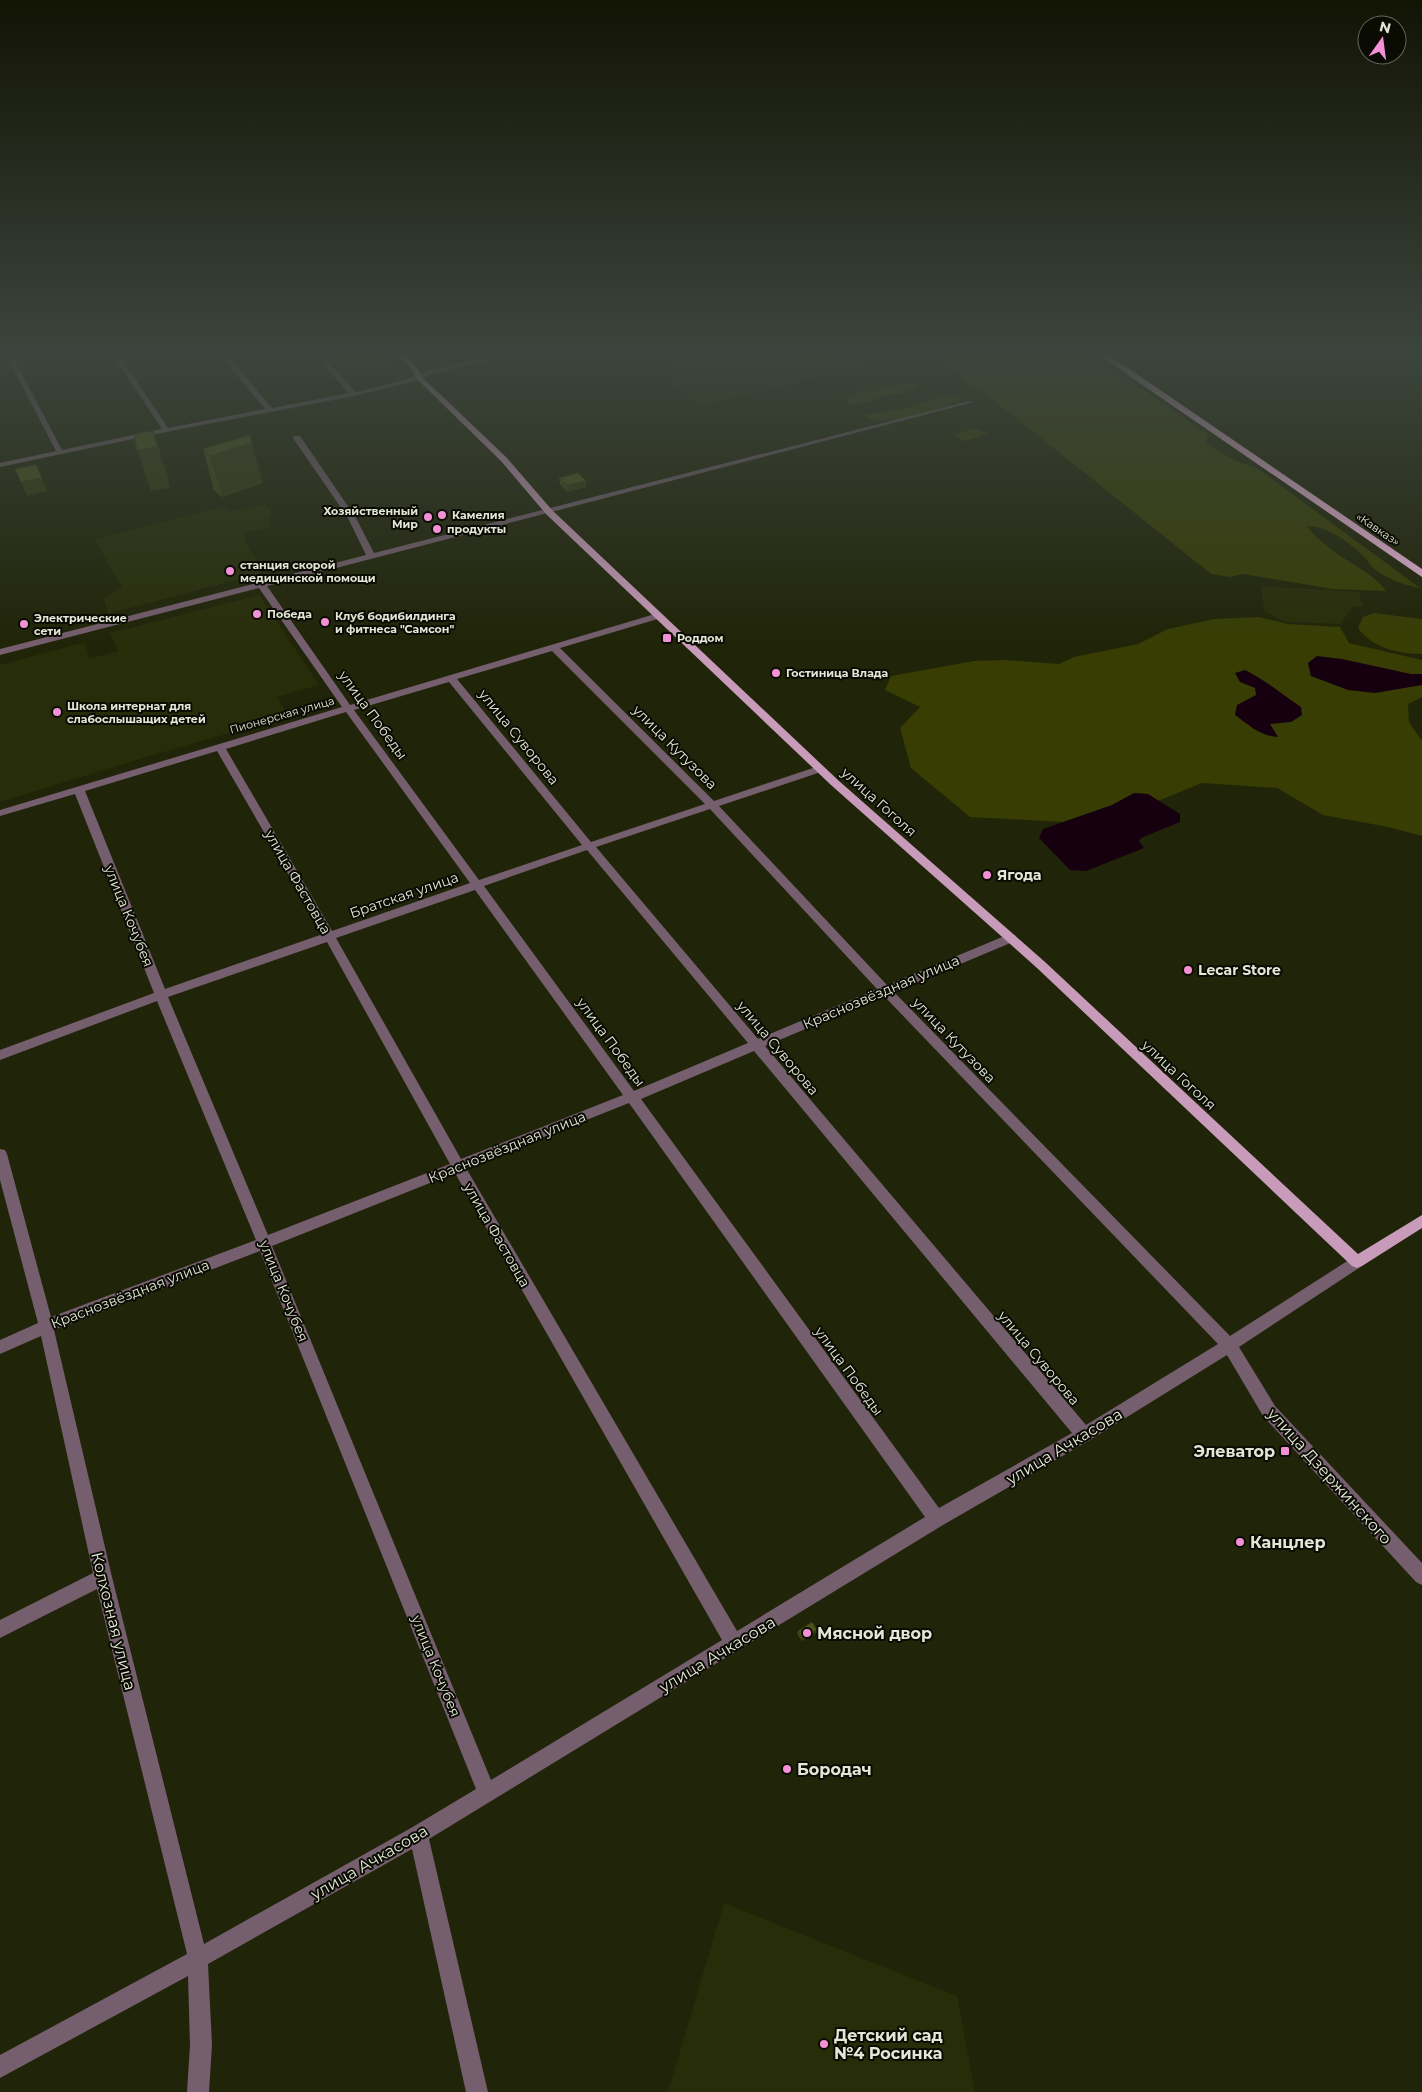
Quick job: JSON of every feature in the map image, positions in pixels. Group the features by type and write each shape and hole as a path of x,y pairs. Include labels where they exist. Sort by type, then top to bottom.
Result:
{"highway":[{"name":"«Кавказ»","path":"1238,449 1421,574"}],"main road":[{"name":"улица Гоголя","path":"492,449 539,498 549,512 820,769 1011,938 1357,1262"},
{"name":"улица Ачкасова","path":"1357,1262 1422,1221"}],"street":[{"path":"0,465 76,449"},
{"path":"304,449 352,518 371,556"},
{"path":"0,652 792,449"},
{"name":"улица Победы","path":"261,584 937,1519"},
{"name":"Пионерская улица","path":"0,813 658,616"},
{"name":"улица Кутузова","path":"554,648 711,804 886,991 1229,1345"},
{"name":"улица Суворова","path":"451,678 589,846 1084,1435"},
{"name":"улица Фастовца","path":"219,746 330,937 458,1166 734,1643"},
{"name":"Братская улица","path":"0,1055 161,996 589,846 820,769"},
{"name":"улица Кочубея","path":"80,790 161,996 264,1243 487,1792"},
{"name":"Краснозвёздная улица","path":"0,1347 46,1326 264,1243 632,1097 1011,938"},
{"name":"Колхозная улица","path":"0,1154 46,1326 103,1577 198,1959 201,2045 198,2092"},
{"name":"улица Ачкасова","path":"0,2067 198,1959 418,1835 937,1519 1084,1435 1229,1345 1357,1262"},
{"name":"улица Дзержинского","path":"1229,1345 1270,1411 1422,1576"},
{"path":"0,1628 103,1577"},
{"path":"418,1835 477,2092"}],"shaded area":[{"path":"1054,449 1215,449 1236,461 1257,468 1420,588 1384,575 1372,567 1361,553 1339,536 1322,529 1306,526 1339,555 1370,575 1386,591 1333,589 1243,574 1230,577 1211,574"},
{"path":"265,504 272,513 269,516 271,527 242,533 262,571 258,574 108,614 104,599 122,587 94,539 225,506 229,512"},
{"path":"1261,586 1359,592 1363,606 1354,606 1340,624 1285,622 1264,611"},
{"path":"259,595 319,685 277,697 288,716 0,802 0,665 85,642 89,659 118,651 110,633"},
{"path":"1374,613 1422,619 1422,654 1395,651 1378,645 1364,635 1358,628 1363,617"},
{"path":"1258,617 1288,624 1340,627 1349,643 1422,660 1422,697 1408,704 1409,722 1422,741 1422,836 1388,827 1323,815 1277,788 1202,783 1102,824 970,817 911,768 900,728 920,707 885,690 891,676 974,661 1004,660 1059,664 1074,657 1138,644 1168,629 1214,619"},
{"path":"1317,656 1342,659 1411,674 1422,674 1422,685 1375,693 1348,690 1311,676 1308,663"},
{"path":"1245,670 1301,707 1302,715 1291,722 1270,724 1278,737 1260,732 1235,715 1237,705 1256,695 1255,688 1240,682 1235,673"},
{"path":"1134,793 1148,794 1180,814 1180,822 1141,838 1139,841 1144,848 1086,871 1070,870 1039,838 1043,829 1112,805"},
{"name":"Детский сад №4 Росинка","path":"724,1903 957,1996 975,2092 668,2092"}],"building":[{"path":"204,449 234,449 210,456"},
{"path":"36,465 42,478 21,482 15,469"},
{"path":"578,473 586,481 567,485 559,478"},
{"name":"Мясной двор","path":"812,1622 817,1630 802,1639 798,1631"}],"place":[{"name":"Камелия","path":"442,515"},
{"name":"Хозяйственный Мир","path":"428,517"},
{"name":"продукты","path":"437,529"},
{"name":"станция скорой медицинской помощи","path":"230,571"},
{"name":"Победа","path":"257,614"},
{"name":"Клуб бодибилдинга и фитнеса \"Самсон\"","path":"325,622"},
{"name":"Электрические сети","path":"24,624"},
{"name":"Роддом","path":"667,638"},
{"name":"Гостиница Влада","path":"776,673"},
{"name":"Школа интернат для слабослышащих детей","path":"57,712"},
{"name":"Ягода","path":"987,875"},
{"name":"Lecar Store","path":"1188,970"},
{"name":"Элеватор","path":"1285,1451"},
{"name":"Канцлер","path":"1240,1542"},
{"name":"Мясной двор","path":"807,1633"},
{"name":"Бородач","path":"787,1769"},
{"name":"Детский сад №4 Росинка","path":"824,2044"}]}
